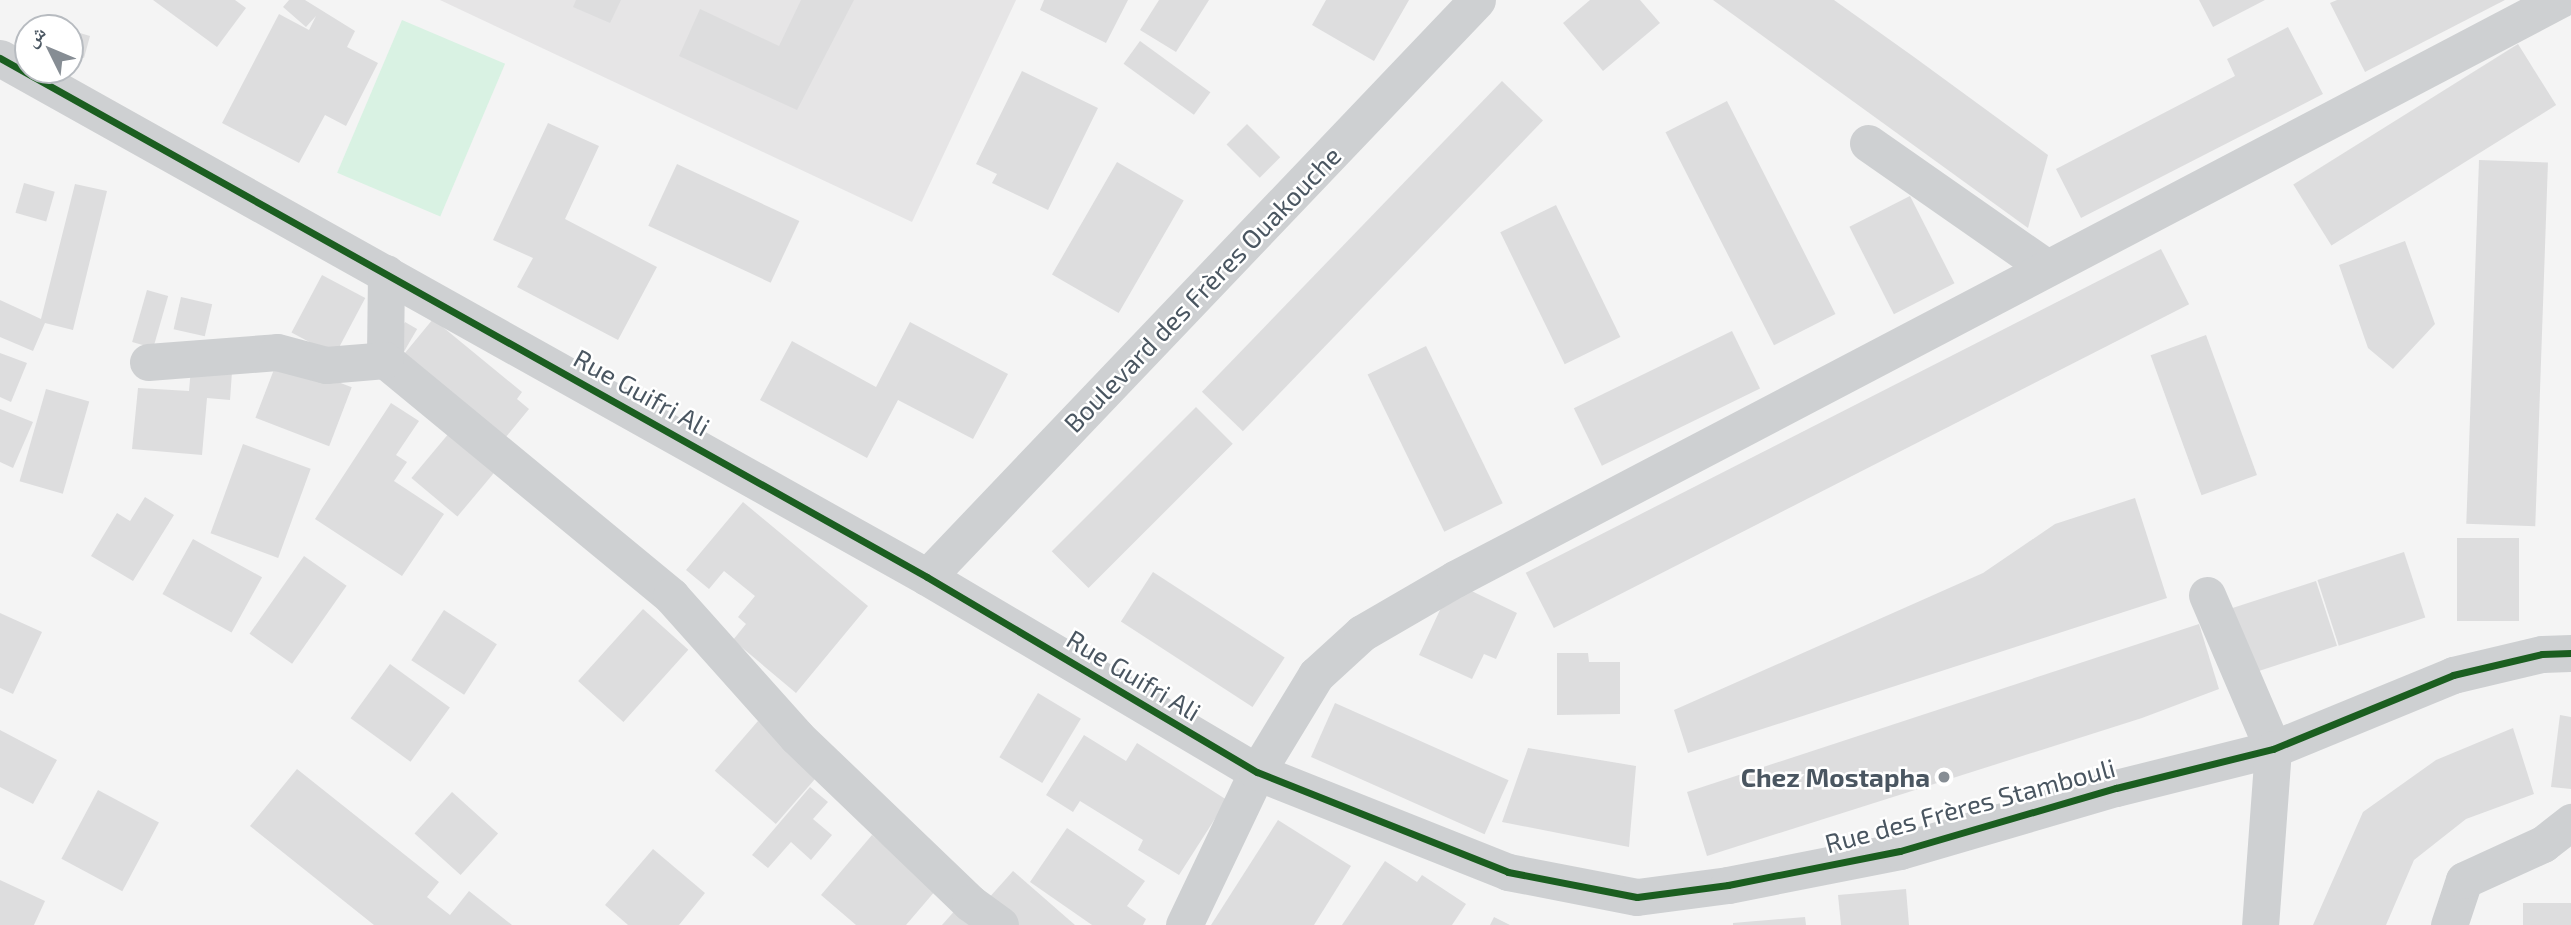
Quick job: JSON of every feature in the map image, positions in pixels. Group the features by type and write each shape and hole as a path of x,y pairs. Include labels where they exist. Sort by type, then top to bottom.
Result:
{"street":[{"name":"Boulevard des Frères Ouakouche","path":"927,577 1477,0"},
{"path":"1184,925 1258,772 1316,675 1362,633 1455,579 2558,0"},
{"name":"Rue Guifri Ali","path":"0,58 927,577 1258,772"},
{"path":"1868,143 2047,268"},
{"path":"386,272 386,359"},
{"path":"148,362 277,352 326,365 386,359 671,596 797,737 970,903 1000,925"},
{"path":"2207,595 2273,749 2260,925"},
{"name":"Rue des Frères Stambouli","path":"1258,772 1508,872 1637,911 1728,885 1900,851 2116,788 2273,749 2453,674 2542,654 2571,653"},
{"path":"2449,925 2464,880 2557,850 2571,822"}],"shaded area":[{"path":"440,0 1016,0 912,222"}],"green space":[{"path":"402,20 505,64 440,217 337,173"}],"building":[{"path":"153,0 235,0 246,8 217,47"},
{"path":"289,0 305,0 355,31 347,47 378,63 346,126 325,115 299,163 222,123 279,14 309,30 316,16 306,27 283,7"},
{"path":"576,0 621,0 610,23 573,7"},
{"path":"801,0 854,0 797,110 679,56 700,9 779,46"},
{"path":"1044,0 1128,0 1106,43 1040,10"},
{"path":"1159,0 1209,0 1176,52 1140,30"},
{"path":"1326,0 1409,0 1374,61 1312,25"},
{"path":"1590,0 1640,0 1660,23 1603,71 1563,23"},
{"path":"1713,0 1834,0 1914,57 2048,155 2028,228"},
{"path":"2199,0 2265,0 2213,27"},
{"path":"2337,0 2505,0 2365,72 2330,3"},
{"path":"2288,27 2323,94 2081,218 2056,169 2235,76 2227,59"},
{"path":"84,34 90,36 84,58"},
{"path":"1140,41 1210,92 1194,115 1124,64"},
{"path":"2518,44 2556,105 2331,245 2293,184"},
{"path":"1022,71 1098,108 1048,210 992,183 997,174 976,164"},
{"path":"1502,81 1543,121 1243,431 1202,392"},
{"path":"1727,101 1836,314 1774,345 1666,132"},
{"path":"548,123 599,146 565,219 657,267 618,340 517,287 533,258 493,240"},
{"path":"1247,124 1280,157 1260,178 1226,145"},
{"path":"2479,160 2548,162 2535,526 2466,524"},
{"path":"1117,162 1184,200 1119,313 1052,275"},
{"path":"677,164 799,221 771,283 648,226"},
{"path":"24,183 55,192 46,222 15,213"},
{"path":"75,184 107,191 73,330 45,323 33,351 0,337 0,300 41,319"},
{"path":"1910,196 1954,283 1894,314 1849,227"},
{"path":"1556,205 1620,337 1565,364 1500,232"},
{"path":"2405,241 2435,324 2393,369 2368,348 2339,265"},
{"path":"2161,249 2189,304 1554,628 1526,573"},
{"path":"322,275 365,298 335,355 291,332"},
{"path":"147,290 168,296 153,348 132,342"},
{"path":"181,297 212,304 205,336 174,329"},
{"path":"433,319 522,392 517,399 529,409 501,443 400,359"},
{"path":"405,322 417,329 402,356 390,349"},
{"path":"910,322 1008,374 973,439 898,400 867,458 760,400 792,341 876,387"},
{"path":"1732,331 1760,389 1602,466 1574,408"},
{"path":"2206,335 2257,475 2202,495 2151,355"},
{"path":"1426,346 1503,503 1444,532 1368,374"},
{"path":"0,353 27,363 11,402 0,397"},
{"path":"278,359 352,387 329,446 255,418"},
{"path":"191,368 232,372 230,400 207,398 202,455 132,449 138,388 189,391"},
{"path":"46,389 89,401 63,494 20,481"},
{"path":"391,403 419,421 396,455 407,462 394,481 444,514 402,576 315,519"},
{"path":"1196,407 1233,444 1089,588 1052,551"},
{"path":"0,409 33,422 13,468 0,462"},
{"path":"450,432 496,471 457,517 411,478"},
{"path":"243,444 311,469 278,558 211,533"},
{"path":"145,497 174,515 133,581 91,556 117,513 130,521"},
{"path":"2135,498 2167,598 1688,753 1674,710 1983,573 2055,524"},
{"path":"743,502 868,606 796,693 733,640 746,624 738,617 755,596 724,571 709,589 686,570"},
{"path":"2457,538 2519,538 2519,621 2457,621"},
{"path":"193,539 262,577 232,632 162,594"},
{"path":"2404,552 2425,618 2339,646 2317,580"},
{"path":"304,556 347,586 292,664 250,634"},
{"path":"1153,572 1285,658 1253,707 1121,621"},
{"path":"2316,581 2337,646 2250,674 2229,609"},
{"path":"1453,582 1517,613 1496,659 1484,654 1472,679 1419,655"},
{"path":"643,609 688,650 623,722 578,681"},
{"path":"444,610 497,644 464,695 411,660"},
{"path":"0,613 42,632 13,694 0,688"},
{"path":"2199,624 2219,689 2142,718 1707,856 1687,792"},
{"path":"1557,653 1588,653 1589,662 1620,662 1620,714 1557,715"},
{"path":"390,664 450,707 410,762 351,718"},
{"path":"1038,693 1081,719 1042,783 999,757"},
{"path":"1335,703 1509,780 1485,834 1311,757"},
{"path":"2560,715 2571,717 2571,789 2551,787"},
{"path":"758,721 819,774 776,824 715,771"},
{"path":"2513,728 2534,794 2466,819 2414,860 2386,925 2313,925 2363,812 2436,760"},
{"path":"0,730 57,760 33,804 0,787"},
{"path":"1084,735 1126,761 1137,743 1227,800 1179,875 1138,850 1143,840 1080,801 1073,812 1046,795"},
{"path":"1528,748 1636,766 1629,847 1502,822"},
{"path":"297,769 439,882 427,897 450,915 469,891 512,925 374,925 250,826"},
{"path":"810,787 828,802 813,819 832,835 811,860 791,842 768,868 752,855"},
{"path":"98,790 159,822 122,891 61,859"},
{"path":"452,792 498,833 461,875 415,834"},
{"path":"1278,820 1351,866 1314,925 1211,925"},
{"path":"1067,828 1145,881 1127,906 1146,919 1143,925 1092,925 1030,882"},
{"path":"872,835 936,890 906,925 856,925 821,895"},
{"path":"653,849 705,893 679,925 628,925 605,905"},
{"path":"1385,861 1417,882 1422,875 1466,904 1452,925 1342,925"},
{"path":"1013,871 1075,925 1016,925 987,900"},
{"path":"0,880 45,901 34,925 0,925"},
{"path":"1906,889 1909,925 1841,925 1838,895"},
{"path":"2523,903 2571,903 2571,925 2523,925"},
{"path":"958,907 979,925 942,925"},
{"path":"1494,917 1510,925 1490,925"},
{"path":"1805,917 1806,925 1733,925 1733,923"}],"cycle path":[{"path":"0,58 927,577 1257,772 1508,872 1637,897 1728,885 1900,851 2116,788 2273,749 2453,675 2542,654 2571,653"}],"place":[{"name":"Chez Mostapha","path":"1944,777"}]}
